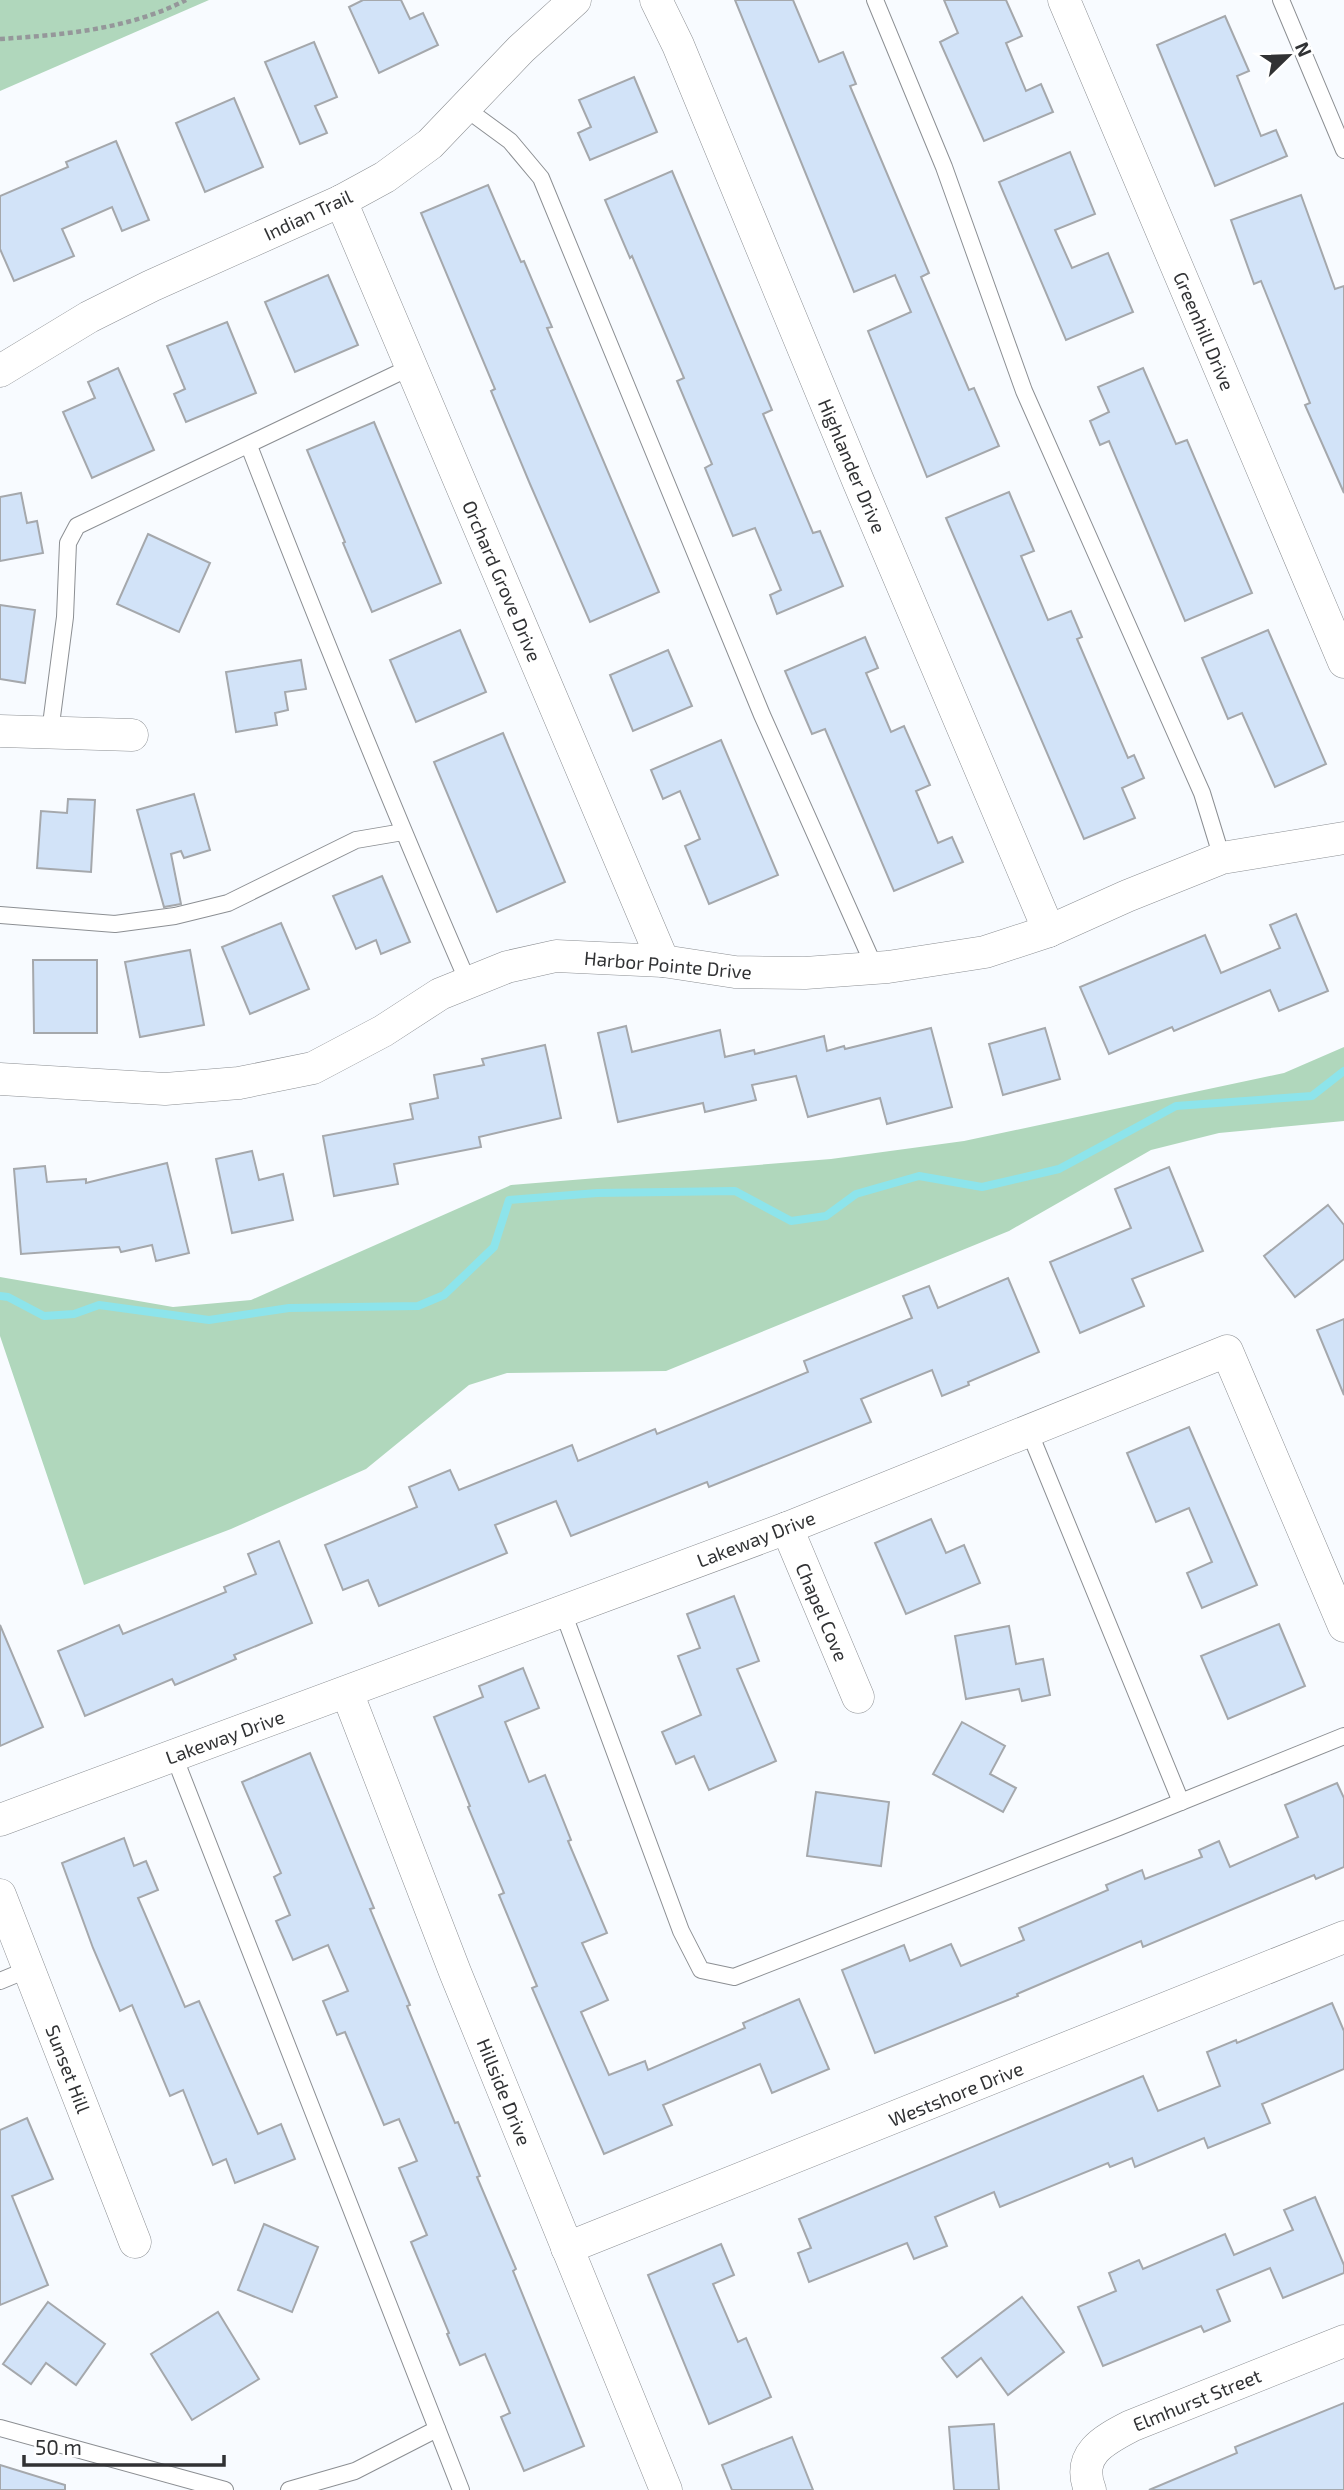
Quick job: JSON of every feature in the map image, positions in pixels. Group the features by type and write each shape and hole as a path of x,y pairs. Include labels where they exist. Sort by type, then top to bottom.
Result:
{"street":[{"name":"Indian Trail","path":"0,371 50,339 126,298 341,201 385,177 430,145 521,49 575,0"},
{"name":"Highlander Drive","path":"656,0 678,45 859,483 1049,931"},
{"name":"Greenhill Drive","path":"1064,0 1344,662"},
{"name":"Orchard Grove Drive","path":"341,201 663,961"},
{"path":"0,731 132,735"},
{"name":"Harbor Pointe Drive","path":"0,1079 165,1089 239,1083 313,1068 383,1031 440,994 506,967 556,956 663,961 735,972 805,973 875,968 985,952 1049,931 1127,895 1222,858 1344,838"},
{"name":"Lakeway Drive","path":"0,1820 787,1528 1227,1351 1344,1626"},
{"name":"Chapel Cove","path":"787,1528 858,1697"},
{"name":"Hillside Drive","path":"347,1692 455,1972 666,2490"},
{"name":"Sunset Hill","path":"0,1895 135,2242"},
{"name":"Westshore Drive","path":"568,2248 1344,1937"},
{"name":"Elmhurst Street","path":"1090,2490 1084,2476 1090,2455 1104,2440 1131,2426 1344,2341"}],"lane":[{"path":"875,0 944,167 1024,391 1202,793 1222,858"},
{"path":"1281,0 1344,150"},
{"path":"465,108 510,141 541,178 762,715 875,968"},
{"path":"50,733 65,617 68,543 77,526 411,367"},
{"path":"249,446 333,664 468,982"},
{"path":"0,915 114,924 174,916 228,902 356,840 403,832"},
{"path":"1028,1431 1181,1802"},
{"path":"563,1612 681,1931 701,1970 734,1977 1344,1737"},
{"path":"174,1756 461,2490"},
{"path":"0,1981 29,1969"},
{"path":"0,2428 225,2490"},
{"path":"289,2490 355,2471 437,2429"}],"path":[{"path":"0,39 120,25 153,15 186,0"}],"green space":[{"path":"0,0 209,0 0,91"},
{"path":"1344,1047 1344,1121 1219,1133 1151,1150 1009,1231 666,1371 507,1373 469,1385 366,1469 231,1529 84,1585 0,1336 0,1277 173,1307 251,1300 511,1185 831,1159 964,1141 1284,1073"}],"building":[{"path":"363,0 401,0 410,19 423,13 438,45 379,73 349,7"},
{"path":"735,0 793,0 819,62 843,52 856,84 850,86 929,273 921,277 969,390 974,388 999,446 927,477 868,331 911,312 895,275 854,292"},
{"path":"944,0 1006,0 1022,36 1006,43 1026,91 1041,84 1053,112 984,141 940,42 958,33"},
{"path":"1225,16 1249,71 1237,76 1261,136 1276,130 1287,156 1215,186 1157,45"},
{"path":"314,42 337,97 315,106 327,133 300,144 265,62"},
{"path":"634,77 657,132 590,160 578,133 591,127 579,100"},
{"path":"234,98 263,167 205,192 176,123"},
{"path":"116,141 149,220 122,231 112,207 62,229 74,256 14,281 0,249 0,196 68,167 66,162"},
{"path":"1070,152 1095,214 1055,230 1072,268 1108,253 1133,312 1066,340 999,182"},
{"path":"672,171 772,410 763,414 813,533 820,531 843,586 777,614 770,595 781,590 755,528 733,536 705,468 712,464 677,381 684,378 605,200"},
{"path":"488,185 552,327 547,328 659,592 590,622 491,391 495,389 421,213"},
{"path":"1301,195 1335,289 1344,286 1344,493 1305,405 1310,403 1261,281 1254,284 1231,220"},
{"path":"328,275 358,345 295,372 265,302"},
{"path":"227,322 256,393 186,422 174,394 185,389 167,346"},
{"path":"118,368 154,450 92,478 63,412 95,398 88,382"},
{"path":"1143,368 1176,444 1187,440 1252,593 1185,621 1109,441 1100,445 1090,421 1109,412 1098,387"},
{"path":"374,422 441,583 372,612 307,450"},
{"path":"1009,492 1034,551 1021,556 1048,620 1071,611 1082,637 1077,639 1128,758 1134,755 1144,778 1122,788 1135,818 1084,839 946,518"},
{"path":"21,493 27,523 37,521 43,553 0,561 0,497"},
{"path":"148,534 210,563 179,632 117,604"},
{"path":"0,605 35,610 25,683 0,679"},
{"path":"460,630 486,692 416,722 390,660"},
{"path":"1268,630 1326,764 1275,787 1242,713 1228,719 1202,658"},
{"path":"865,637 878,668 866,673 891,732 904,726 930,785 916,791 938,843 952,837 963,862 894,891 825,729 812,734 785,671"},
{"path":"668,650 692,706 633,731 610,675"},
{"path":"301,660 306,689 285,692 288,710 275,713 277,725 236,732 226,672"},
{"path":"503,733 565,882 497,912 434,762"},
{"path":"721,740 778,875 709,904 685,846 700,839 680,791 663,799 651,770"},
{"path":"194,794 210,850 184,858 181,851 171,854 181,904 164,907 137,810"},
{"path":"68,799 95,800 91,872 37,868 41,811 67,813"},
{"path":"382,876 410,942 381,954 376,940 356,949 333,896"},
{"path":"1296,914 1328,991 1279,1011 1270,990 1174,1031 1172,1027 1109,1054 1080,987 1205,935 1221,973 1280,948 1270,925"},
{"path":"281,923 309,989 250,1014 222,947"},
{"path":"190,950 204,1025 140,1037 125,962"},
{"path":"33,960 97,960 97,1033 34,1033"},
{"path":"626,1026 632,1052 720,1030 725,1057 754,1050 755,1054 824,1036 827,1051 844,1046 845,1049 931,1028 952,1107 887,1124 880,1098 808,1117 796,1076 752,1085 756,1100 705,1112 703,1103 618,1122 598,1033"},
{"path":"1045,1028 1060,1079 1003,1095 989,1044"},
{"path":"545,1045 561,1118 479,1137 481,1147 394,1164 398,1184 334,1196 323,1136 413,1119 410,1104 438,1098 434,1075 484,1065 482,1059"},
{"path":"252,1151 259,1180 283,1174 293,1220 232,1233 216,1159"},
{"path":"167,1163 189,1253 156,1261 152,1245 121,1252 119,1247 21,1254 14,1169 45,1166 47,1182 86,1179 86,1183"},
{"path":"1169,1167 1203,1251 1132,1279 1144,1306 1080,1333 1050,1262 1131,1228 1115,1189"},
{"path":"1328,1205 1344,1225 1344,1259 1295,1297 1264,1256"},
{"path":"1008,1278 1039,1352 968,1382 969,1385 942,1396 932,1370 861,1399 871,1422 709,1487 707,1482 571,1536 556,1501 495,1525 507,1553 379,1606 368,1580 343,1590 325,1545 417,1507 409,1487 450,1470 459,1490 572,1445 578,1461 655,1429 657,1434 808,1372 804,1361 912,1318 903,1296 929,1286 938,1308"},
{"path":"1344,1319 1344,1395 1317,1330"},
{"path":"1189,1427 1257,1585 1202,1608 1187,1573 1212,1562 1189,1508 1156,1522 1127,1453"},
{"path":"931,1519 946,1553 964,1545 980,1583 906,1614 875,1543"},
{"path":"279,1541 312,1623 234,1655 236,1659 175,1685 172,1679 85,1716 58,1651 119,1625 123,1634 226,1592 224,1587 256,1574 248,1554"},
{"path":"734,1596 759,1661 737,1669 776,1761 709,1790 694,1756 676,1764 662,1732 701,1715 678,1656 700,1648 687,1614"},
{"path":"1279,1624 1305,1686 1228,1719 1201,1656"},
{"path":"0,1625 43,1727 0,1746"},
{"path":"1009,1626 1016,1664 1043,1659 1050,1695 1022,1701 1019,1689 966,1699 955,1636"},
{"path":"523,1668 539,1708 505,1722 529,1782 545,1775 571,1840 568,1841 607,1933 582,1943 608,2000 581,2012 609,2075 645,2061 648,2070 745,2028 743,2023 799,1999 829,2069 772,2093 760,2064 663,2105 672,2125 604,2154 532,1988 537,1986 499,1895 504,1893 434,1717 483,1697 479,1686"},
{"path":"962,1722 1005,1746 990,1774 1016,1788 1003,1812 933,1774"},
{"path":"310,1753 374,1908 370,1909 410,2005 407,2006 480,2176 477,2177 516,2269 513,2271 584,2446 524,2471 501,2417 510,2413 485,2354 460,2365 411,2242 427,2235 399,2168 417,2161 399,2119 384,2125 345,2032 337,2035 323,2001 348,1991 328,1945 293,1960 276,1921 290,1915 274,1877 281,1873 242,1782"},
{"path":"1337,1783 1344,1798 1344,1867 1316,1879 1314,1875 1143,1947 1141,1941 1017,1994 1018,1996 875,2053 842,1970 904,1945 910,1961 951,1944 961,1966 1024,1940 1019,1928 1108,1890 1106,1885 1142,1870 1145,1879 1202,1857 1199,1850 1219,1841 1230,1867 1298,1837 1285,1805"},
{"path":"816,1792 889,1802 881,1866 807,1856"},
{"path":"124,1838 134,1866 146,1861 158,1890 138,1898 185,2007 199,2001 258,2134 281,2124 295,2159 235,2183 226,2159 213,2165 183,2090 170,2096 132,2005 120,2011 93,1948 62,1863"},
{"path":"1332,2003 1344,2031 1344,2069 1262,2104 1270,2123 1208,2148 1204,2138 1135,2167 1132,2158 1110,2167 1108,2163 1000,2207 994,2192 935,2217 947,2246 914,2259 907,2243 809,2282 798,2253 811,2248 799,2219 1143,2076 1158,2111 1220,2086 1207,2052 1236,2040 1237,2043"},
{"path":"27,2118 53,2179 12,2196 48,2285 0,2305 0,2130"},
{"path":"1315,2197 1344,2265 1344,2273 1283,2298 1270,2268 1217,2290 1230,2321 1204,2332 1201,2326 1103,2366 1078,2307 1116,2291 1109,2273 1139,2260 1143,2269 1225,2234 1234,2255 1293,2230 1284,2210"},
{"path":"264,2224 318,2247 292,2312 238,2290"},
{"path":"721,2244 734,2275 713,2284 738,2342 746,2338 771,2397 709,2424 648,2275"},
{"path":"1022,2297 1064,2352 1008,2395 981,2358 957,2377 942,2358"},
{"path":"48,2302 105,2344 76,2385 46,2363 31,2384 3,2364"},
{"path":"218,2312 259,2379 192,2420 151,2354"},
{"path":"1344,2403 1344,2490 1149,2490 1237,2453 1235,2447"},
{"path":"994,2424 999,2490 954,2490 949,2427"},
{"path":"792,2437 813,2490 732,2490 722,2465"},
{"path":"0,2465 65,2485 65,2490 0,2490"}],"waterway":[{"path":"0,1296 8,1297 44,1316 74,1314 99,1305 209,1320 289,1308 418,1306 444,1295 494,1247 509,1200 597,1193 735,1191 791,1221 826,1216 856,1194 919,1176 982,1187 1059,1169 1176,1106 1312,1096 1344,1071"}]}
